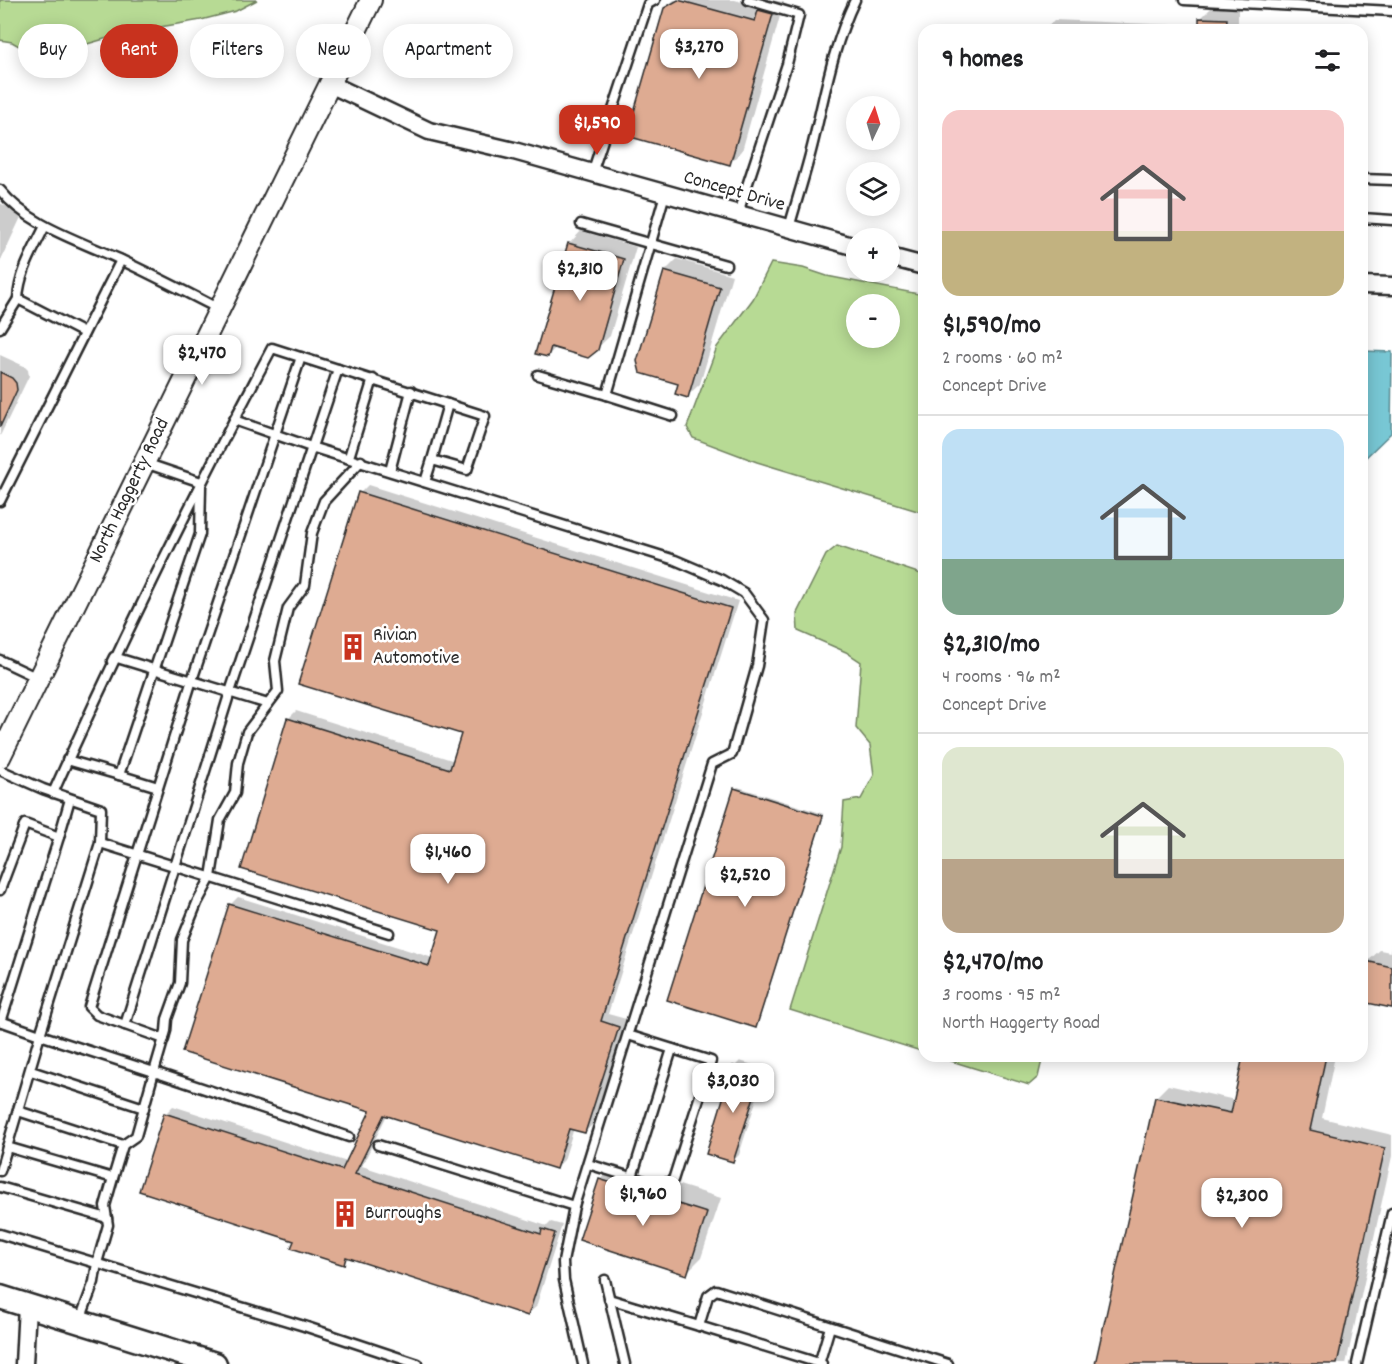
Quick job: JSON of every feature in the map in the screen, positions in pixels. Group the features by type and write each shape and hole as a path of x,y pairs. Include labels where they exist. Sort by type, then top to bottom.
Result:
{"main road":[{"path":"0,1297 215,1364"}],"street":[{"name":"North Haggerty Road","path":"0,757 370,0"},
{"name":"Concept Drive","path":"330,84 429,131 514,151 846,244"},
{"path":"900,259 918,264"},
{"path":"1368,285 1392,286"},
{"path":"24,1364 27,1306"}],"lane":[{"path":"592,173 648,4 655,0"},
{"path":"738,213 787,64 799,15 748,0"},
{"path":"789,228 829,75 847,16 855,0"},
{"path":"1184,0 1392,11"},
{"path":"1368,179 1392,180"},
{"path":"0,190 19,209 45,226 121,260 219,309"},
{"path":"607,394 665,194"},
{"path":"1368,218 1392,220"},
{"path":"580,224 726,265"},
{"path":"0,328 18,299 18,288 25,269 45,226"},
{"path":"0,501 121,260"},
{"path":"18,299 84,333"},
{"path":"52,793 114,657 201,482 272,348 485,416 467,470 432,460"},
{"path":"164,1039 97,1016 89,1007 192,680 273,434 301,357"},
{"path":"125,1025 230,692 338,369"},
{"path":"538,375 674,416"},
{"path":"349,457 373,379"},
{"path":"390,471 411,391"},
{"path":"425,482 448,404"},
{"path":"234,420 311,447 675,560 722,580 744,593 764,620 757,666 732,754 712,764 574,1206 563,1262 564,1280 583,1364"},
{"path":"79,1322 94,1282 108,1225 105,1206 123,1144 136,1136 164,1039 167,1019 180,983 182,940 197,903 211,877 220,820 235,793 238,763 246,732 278,691 275,661 288,608 305,585 312,533 324,501 361,461"},
{"path":"144,462 201,482"},
{"path":"119,776 200,534 201,482"},
{"path":"114,657 268,704"},
{"path":"0,660 38,678"},
{"path":"67,760 158,787"},
{"path":"0,770 52,793 101,808 100,843 0,1171"},
{"path":"70,799 1,1022 350,1137"},
{"path":"0,890 25,824 58,837"},
{"path":"100,843 389,933"},
{"path":"588,1164 660,1186 673,1180 711,1061 628,1035"},
{"path":"632,1178 672,1049"},
{"path":"31,1071 144,1108"},
{"path":"18,1111 123,1144"},
{"path":"378,1145 574,1206"},
{"path":"7,1147 113,1178"},
{"path":"0,1187 107,1218"},
{"path":"1357,1364 1392,1213"},
{"path":"0,1234 303,1326 418,1364"},
{"path":"605,1280 625,1364"},
{"path":"699,1326 708,1296 716,1290 948,1364"},
{"path":"609,1299 820,1364 830,1327"}],"green space":[{"path":"0,0 257,0 236,11 178,24 100,24 100,40 88,44 88,24 18,24 18,45 0,40"},
{"path":"771,263 803,268 846,280 846,282 858,282 918,294 918,511 757,462 693,438 687,427 717,347 753,299"},
{"path":"837,546 918,573 918,1050 790,1010 841,847 844,802 861,799 874,775 870,745 856,728 861,662 846,652 798,631 797,613 826,555"},
{"path":"954,1062 1042,1062 1038,1077 1029,1085"}],"water":[{"path":"1368,351 1392,352 1391,433 1368,455"}],"building":[{"path":"678,0 755,21 758,10 773,14 730,165 627,136 664,8"},
{"path":"1199,18 1227,19 1227,24 1199,24"},
{"path":"568,243 624,259 598,350 588,358 551,347 548,357 535,354"},
{"path":"664,271 720,287 688,398 675,394 678,384 640,373 637,361"},
{"path":"0,372 12,378 17,390 0,427"},
{"path":"358,492 731,608 601,1021 619,1027 585,1133 569,1129 556,1169 384,1115 355,1174 541,1234 542,1229 555,1233 528,1316 346,1257 344,1265 291,1248 294,1241 139,1191 164,1113 342,1170 370,1111 182,1052 229,904 429,966 440,930 241,869 287,718 450,769 461,734 298,684"},
{"path":"734,788 823,816 756,1028 667,1000"},
{"path":"1368,961 1392,967 1392,1008 1368,1003"},
{"path":"1242,1062 1325,1062 1310,1130 1385,1148 1337,1364 1095,1364 1155,1097 1231,1113"},
{"path":"733,1066 761,1075 733,1162 706,1154"},
{"path":"599,1179 707,1213 687,1275 579,1240"}],"place":[{"name":"Rivian Automotive","path":"353,647"},
{"name":"Burroughs","path":"345,1214"}]}
